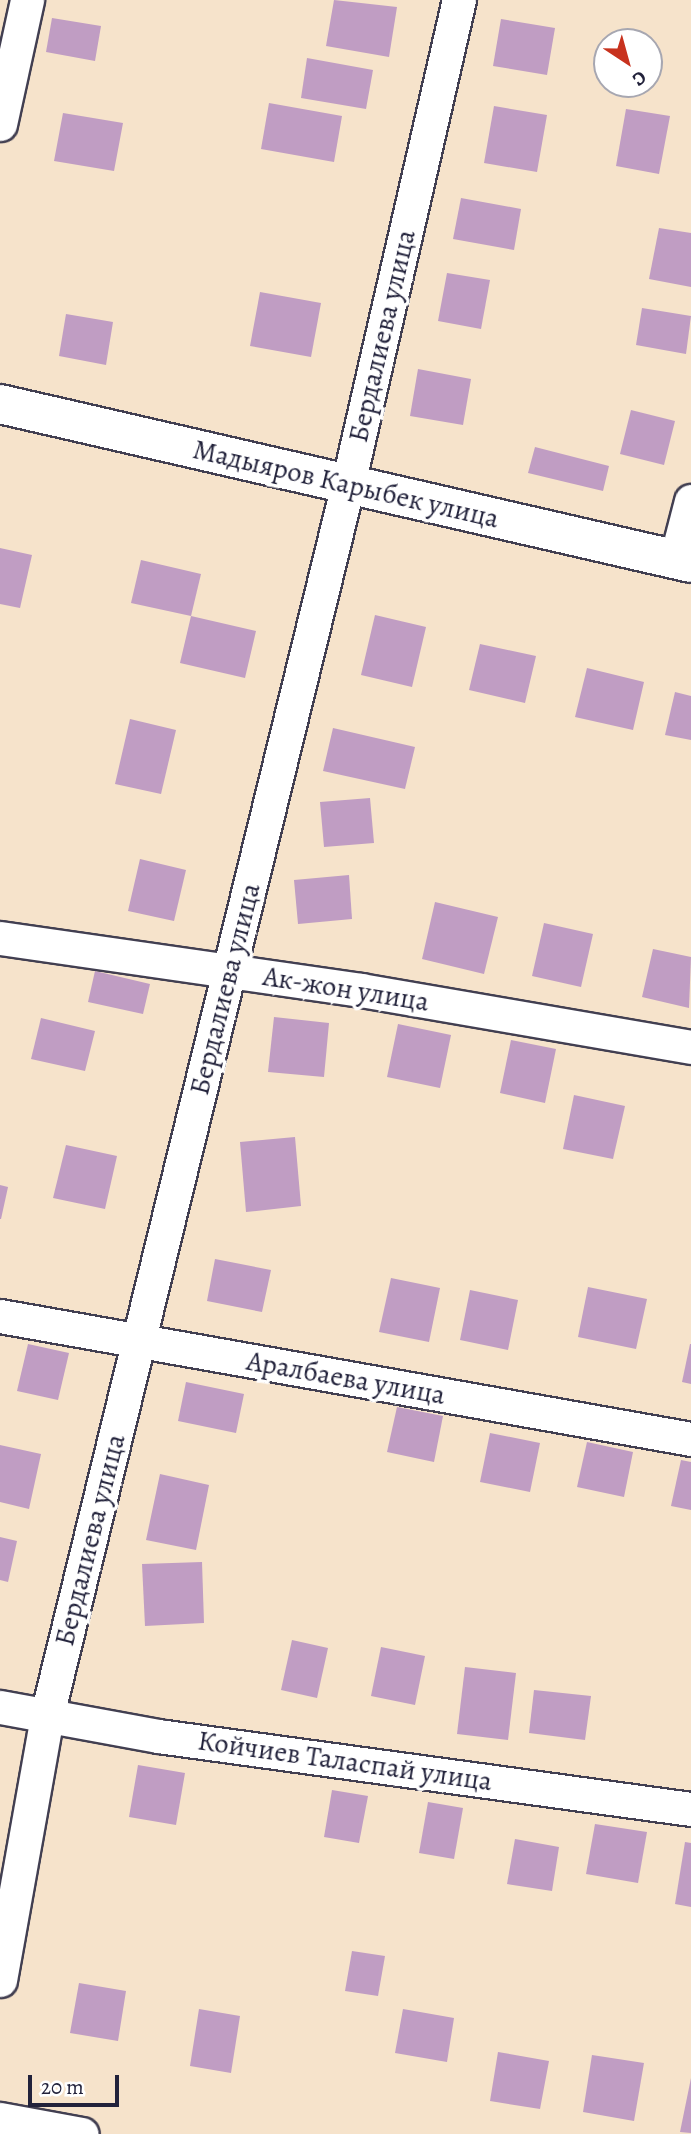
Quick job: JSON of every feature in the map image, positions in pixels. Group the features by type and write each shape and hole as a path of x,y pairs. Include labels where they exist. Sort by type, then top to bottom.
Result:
{"street":[{"path":"0,124 27,0"},
{"name":"Бердалиева улица","path":"0,1980 47,1715 348,484 459,0"},
{"name":"Мадыяров Карыбек улица","path":"0,404 684,561"},
{"path":"684,561 691,501"},
{"name":"Ак-жон улица","path":"0,938 229,971 691,1047"},
{"name":"Аралбаева улица","path":"0,1316 691,1439"},
{"name":"Койчиев Таласпай улица","path":"0,1707 158,1736 691,1809"},
{"path":"0,2119 82,2134"}],"building":[{"path":"334,0 397,7 389,57 326,46"},
{"path":"52,18 101,26 95,61 46,52"},
{"path":"501,19 555,28 547,75 493,66"},
{"path":"307,58 373,70 366,109 301,98"},
{"path":"269,103 342,116 334,162 261,149"},
{"path":"494,106 547,115 537,172 484,163"},
{"path":"626,109 670,116 659,174 616,166"},
{"path":"63,113 123,123 114,171 54,161"},
{"path":"461,198 521,209 514,250 453,239"},
{"path":"659,228 691,233 691,287 649,279"},
{"path":"447,273 490,280 481,329 438,321"},
{"path":"260,292 321,303 311,357 250,346"},
{"path":"642,308 691,316 686,354 636,345"},
{"path":"66,314 113,322 106,365 59,356"},
{"path":"418,369 471,379 463,425 410,416"},
{"path":"631,410 675,421 664,465 620,454"},
{"path":"535,447 609,466 603,491 528,473"},
{"path":"0,548 32,555 20,608 0,604"},
{"path":"141,560 201,574 191,616 131,603"},
{"path":"375,615 426,627 412,687 361,675"},
{"path":"191,616 256,631 245,678 180,663"},
{"path":"480,644 536,656 525,703 469,690"},
{"path":"587,668 644,682 633,730 575,717"},
{"path":"675,692 691,696 691,740 665,735"},
{"path":"130,719 176,730 161,794 115,784"},
{"path":"333,728 415,747 405,789 323,771"},
{"path":"370,798 374,843 324,847 320,802"},
{"path":"140,859 186,870 174,921 128,911"},
{"path":"349,875 352,919 298,924 294,880"},
{"path":"435,902 498,917 484,974 422,959"},
{"path":"544,923 593,934 581,987 532,976"},
{"path":"653,949 691,957 689,1008 642,997"},
{"path":"95,971 150,984 143,1014 88,1002"},
{"path":"274,1017 329,1023 324,1077 268,1072"},
{"path":"41,1018 95,1031 85,1071 31,1059"},
{"path":"398,1024 451,1035 440,1088 387,1077"},
{"path":"511,1040 556,1049 545,1103 500,1093"},
{"path":"574,1095 625,1106 613,1159 563,1149"},
{"path":"295,1137 301,1206 246,1212 240,1142"},
{"path":"66,1145 117,1156 105,1209 53,1198"},
{"path":"0,1185 8,1187 1,1219 0,1219"},
{"path":"215,1259 271,1270 262,1312 207,1301"},
{"path":"391,1278 440,1288 429,1342 379,1332"},
{"path":"588,1287 647,1299 636,1349 578,1337"},
{"path":"470,1290 518,1300 508,1350 460,1340"},
{"path":"28,1344 69,1353 58,1400 17,1391"},
{"path":"691,1344 691,1384 682,1382"},
{"path":"186,1382 244,1394 236,1433 178,1421"},
{"path":"397,1407 443,1416 434,1462 387,1452"},
{"path":"490,1433 540,1443 530,1492 480,1482"},
{"path":"587,1442 633,1452 624,1497 577,1487"},
{"path":"0,1445 41,1454 29,1509 0,1502"},
{"path":"681,1460 691,1462 691,1510 671,1506"},
{"path":"160,1474 209,1485 196,1550 146,1540"},
{"path":"0,1537 17,1541 8,1582 0,1580"},
{"path":"202,1562 204,1623 145,1626 142,1564"},
{"path":"292,1640 328,1648 317,1698 281,1690"},
{"path":"381,1647 425,1656 415,1705 371,1696"},
{"path":"465,1667 516,1673 508,1740 457,1734"},
{"path":"534,1690 591,1696 585,1740 529,1733"},
{"path":"138,1765 185,1773 176,1825 129,1817"},
{"path":"332,1790 368,1796 359,1843 324,1837"},
{"path":"428,1802 463,1808 454,1859 419,1853"},
{"path":"595,1824 647,1832 638,1883 586,1874"},
{"path":"515,1839 559,1847 552,1891 507,1884"},
{"path":"685,1842 691,1843 691,1907 675,1904"},
{"path":"352,1951 385,1956 378,1996 345,1991"},
{"path":"79,1983 126,1991 118,2041 70,2033"},
{"path":"199,2009 240,2016 231,2073 190,2066"},
{"path":"403,2009 454,2018 447,2062 395,2053"},
{"path":"498,2052 549,2061 540,2109 490,2101"},
{"path":"592,2055 644,2063 634,2121 583,2112"},
{"path":"691,2078 691,2133 680,2132"}]}
